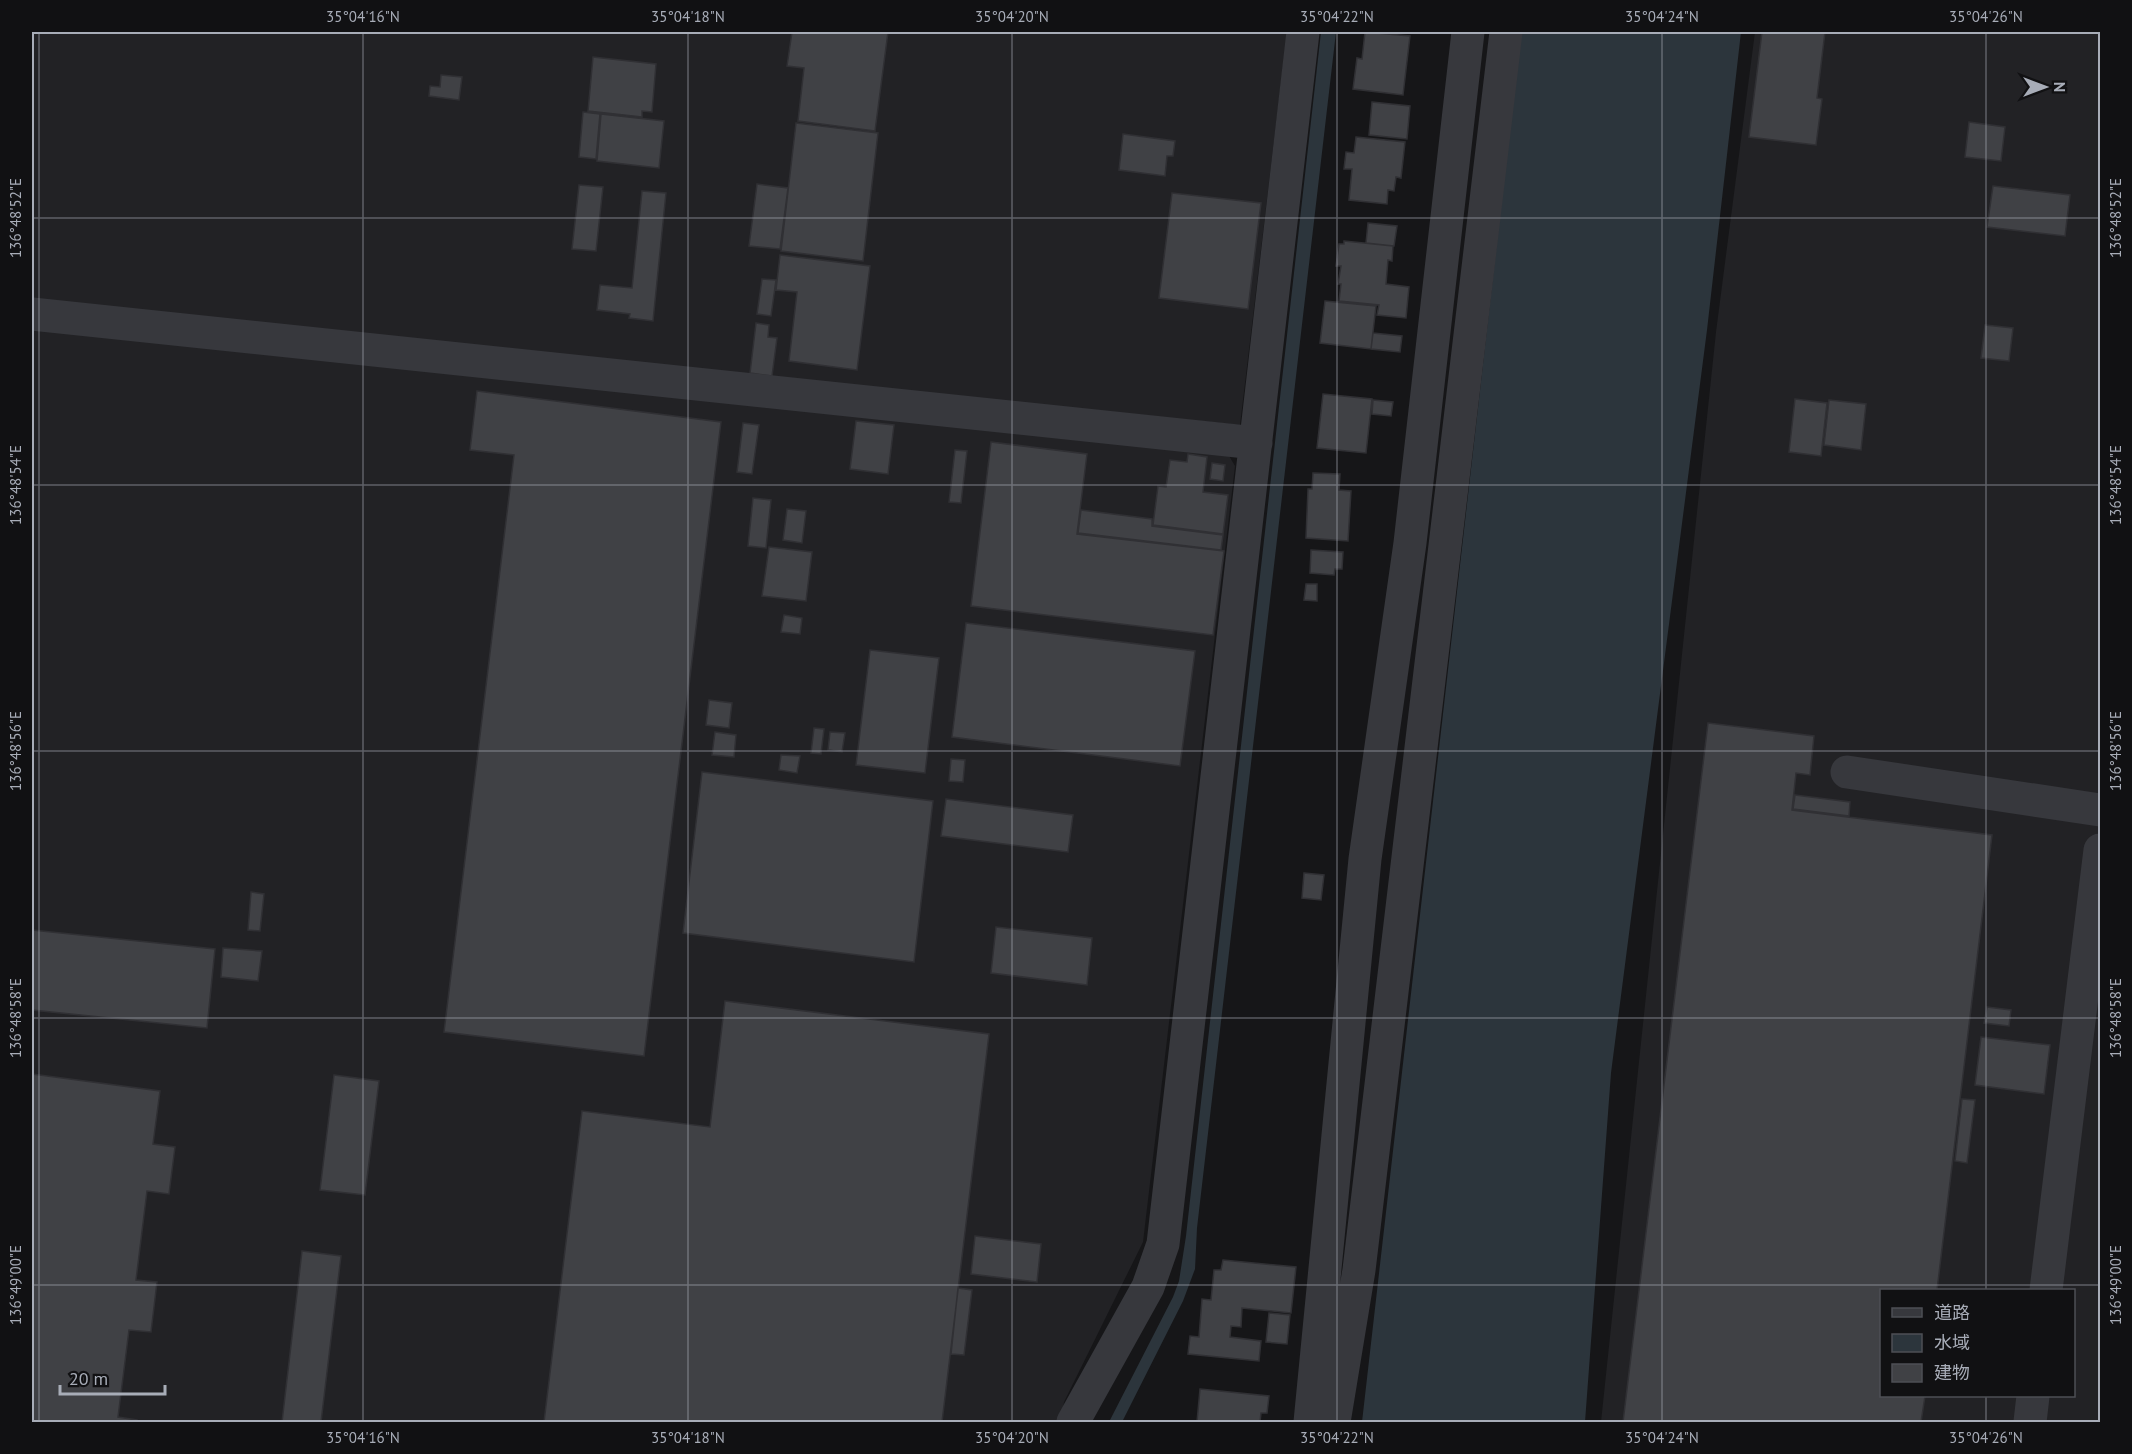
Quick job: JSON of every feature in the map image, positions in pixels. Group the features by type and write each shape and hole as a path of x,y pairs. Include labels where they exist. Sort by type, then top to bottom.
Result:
{"street":[{"path":"1073,1422 1148,1287 1163,1244 1303,32"},
{"path":"1310,1422 1365,859 1410,543 1468,32"},
{"path":"1335,1422 1359,1270 1506,32"},
{"path":"32,314 1256,443"},
{"path":"1846,772 2100,810"},
{"path":"2046,1289 2100,850"},
{"path":"2030,1422 2033,1397"}],"shaded area":[{"path":"32,32 1287,32 1240,425 32,301"},
{"path":"1755,32 2100,32 2100,1422 1601,1422 1716,332"},
{"path":"32,328 1228,454 1235,466 1143,1242 1064,1402 1061,1422 32,1422"}],"water":[{"path":"1321,32 1336,32 1197,1228 1195,1269 1183,1301 1122,1422 1109,1422 1173,1297 1179,1281 1186,1236"},
{"path":"1521,32 1741,32 1707,330 1611,1073 1585,1422 1362,1422"}],"building":[{"path":"792,32 888,32 875,131 798,121 804,68 787,66"},
{"path":"1365,32 1410,36 1403,95 1353,89 1357,58 1362,59"},
{"path":"1762,32 1825,32 1817,98 1822,99 1816,145 1749,137"},
{"path":"593,57 656,64 652,112 642,111 642,117 588,111"},
{"path":"441,75 462,77 459,100 429,96 430,86 440,87"},
{"path":"1372,102 1410,106 1407,139 1369,135"},
{"path":"583,112 600,114 596,159 579,157"},
{"path":"601,114 664,121 659,168 597,161"},
{"path":"1969,122 2005,127 2001,161 1965,157"},
{"path":"796,123 878,133 863,261 781,251"},
{"path":"1123,134 1175,141 1173,156 1167,156 1165,176 1119,170"},
{"path":"1356,137 1405,142 1401,178 1396,177 1394,191 1388,190 1387,204 1349,200 1352,169 1344,169 1346,152 1354,153"},
{"path":"757,184 788,188 780,249 749,246"},
{"path":"579,185 603,187 596,251 572,249"},
{"path":"1993,186 2070,195 2065,236 1987,227"},
{"path":"642,191 666,193 653,321 629,318 630,314 597,310 600,285 632,288"},
{"path":"1172,193 1261,203 1248,309 1159,298"},
{"path":"1368,223 1397,226 1394,246 1366,243"},
{"path":"1344,241 1393,246 1392,261 1388,260 1386,284 1409,287 1406,318 1377,315 1379,305 1339,301 1341,284 1338,284 1341,266 1336,266 1339,244 1344,244"},
{"path":"780,255 870,266 857,370 789,361 797,292 776,290"},
{"path":"762,279 776,280 771,316 757,314"},
{"path":"1325,301 1376,306 1371,349 1320,343"},
{"path":"756,323 769,325 768,337 777,338 772,376 750,373"},
{"path":"1985,325 2013,328 2009,361 1981,358"},
{"path":"1373,333 1402,336 1400,352 1371,349"},
{"path":"477,391 721,422 644,1056 444,1032 514,455 470,450"},
{"path":"1323,394 1372,399 1366,453 1317,448"},
{"path":"1795,399 1827,403 1821,456 1789,452"},
{"path":"1373,400 1393,402 1391,416 1372,414"},
{"path":"1829,400 1866,404 1861,450 1824,445"},
{"path":"856,421 894,425 888,474 850,469"},
{"path":"743,423 759,425 752,474 737,472"},
{"path":"991,442 1087,454 1077,534 1224,551 1213,635 971,606"},
{"path":"955,450 967,451 961,503 949,502"},
{"path":"1188,454 1207,457 1203,492 1228,495 1223,534 1153,525 1158,486 1166,487 1170,460 1187,462"},
{"path":"1212,463 1225,465 1223,481 1210,479"},
{"path":"1313,473 1340,474 1339,490 1351,491 1348,541 1306,538 1308,489 1312,489"},
{"path":"753,498 771,500 766,548 748,546"},
{"path":"787,509 806,511 802,543 783,540"},
{"path":"1081,510 1152,519 1152,526 1223,535 1221,550 1078,533"},
{"path":"769,547 812,552 806,601 762,596"},
{"path":"1311,550 1343,552 1342,569 1335,569 1334,575 1310,573"},
{"path":"1306,584 1317,584 1317,601 1304,600"},
{"path":"784,615 802,618 800,634 781,632"},
{"path":"966,623 1195,651 1180,766 952,737"},
{"path":"870,650 939,658 925,773 856,765"},
{"path":"709,700 732,703 729,728 706,725"},
{"path":"1708,723 1814,736 1810,775 1796,773 1792,810 1992,835 1937,1289 1880,1289 1880,1397 1925,1397 1921,1422 1623,1422"},
{"path":"814,728 824,729 821,754 811,753"},
{"path":"715,732 736,735 734,757 712,755"},
{"path":"830,732 845,733 842,752 828,750"},
{"path":"781,755 800,756 797,773 779,770"},
{"path":"951,759 965,760 963,782 949,781"},
{"path":"702,772 933,801 914,962 683,933"},
{"path":"1795,795 1850,802 1849,816 1793,809"},
{"path":"946,799 1073,815 1068,852 941,836"},
{"path":"1304,873 1324,875 1321,900 1302,898"},
{"path":"251,892 264,894 260,931 248,930"},
{"path":"996,927 1092,938 1087,985 991,973"},
{"path":"32,930 215,949 207,1028 32,1010"},
{"path":"223,948 262,951 258,981 221,977"},
{"path":"725,1001 989,1034 942,1422 544,1422 582,1111 710,1127"},
{"path":"1987,1007 2011,1010 2009,1026 1984,1023"},
{"path":"1981,1037 2050,1045 2044,1094 1975,1085"},
{"path":"32,1074 160,1091 153,1144 175,1147 169,1194 147,1191 136,1280 157,1282 151,1332 129,1330 118,1417 137,1420 137,1422 32,1422"},
{"path":"334,1075 379,1081 365,1195 320,1190"},
{"path":"1962,1099 1975,1100 1967,1163 1955,1161"},
{"path":"975,1236 1041,1244 1037,1282 971,1274"},
{"path":"302,1251 341,1256 321,1422 282,1422"},
{"path":"1223,1260 1296,1267 1291,1313 1242,1308 1241,1327 1231,1326 1230,1337 1261,1341 1259,1361 1188,1354 1190,1336 1199,1337 1202,1299 1211,1300 1214,1270 1221,1270"},
{"path":"958,1288 972,1290 964,1355 951,1354"},
{"path":"1269,1313 1290,1315 1287,1344 1266,1342"},
{"path":"1200,1389 1269,1396 1267,1413 1261,1413 1260,1422 1197,1422"}]}
